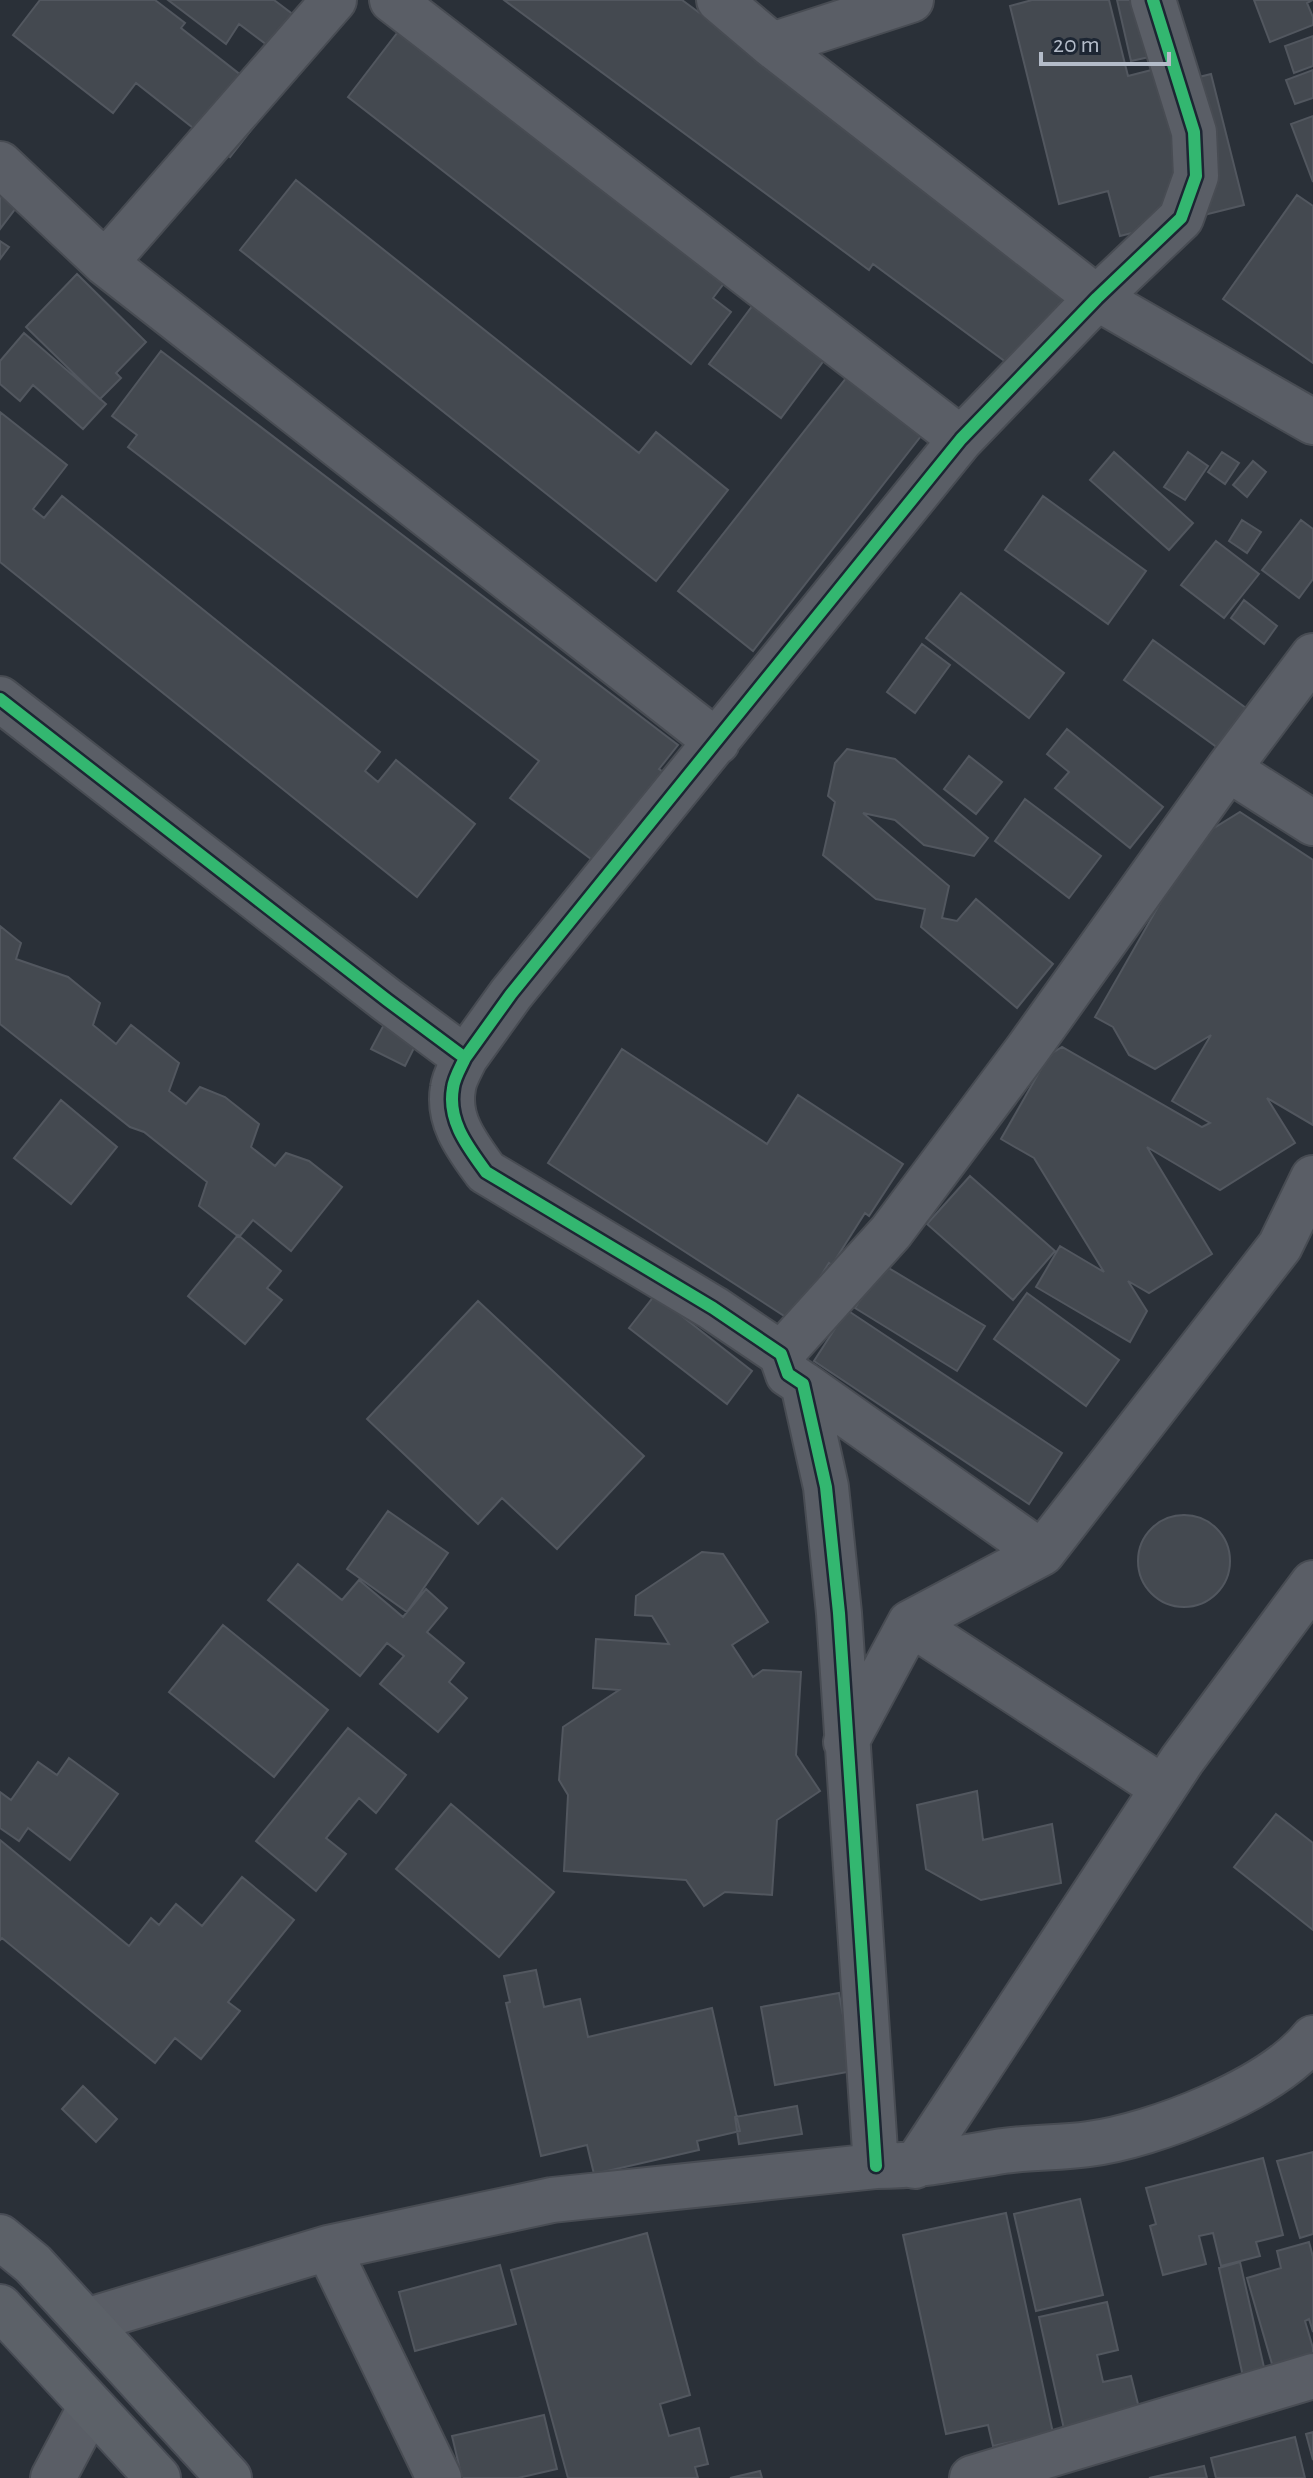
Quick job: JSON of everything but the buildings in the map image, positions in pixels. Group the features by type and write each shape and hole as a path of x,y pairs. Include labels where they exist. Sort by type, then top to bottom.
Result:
{"main road":[{"path":"0,2237 33,2264 229,2478"},
{"path":"0,2307 158,2478"}],"street":[{"path":"105,263 334,0"},
{"path":"392,0 961,439"},
{"path":"719,0 772,45 1097,298 1313,422"},
{"path":"772,45 911,0"},
{"path":"1042,1553 713,1308 486,1172 462,1140 453,1111 453,1087 465,1058 511,994 961,439 1097,298 1181,218 1196,176 1194,132 1153,0"},
{"path":"0,164 105,263 717,742"},
{"path":"792,1369 1313,656"},
{"path":"0,699 465,1058"},
{"path":"1228,769 1313,823"},
{"path":"846,1742 910,1623 1042,1553 1280,1246 1313,1178"},
{"path":"792,1369 826,1487 839,1613 846,1742 895,2166"},
{"path":"895,2166 1163,1788 1313,1583"},
{"path":"910,1623 1163,1788"},
{"path":"86,2321 328,2248 552,2200 1091,2144 1177,2121 1254,2086 1311,2043"},
{"path":"328,2248 439,2478"},
{"path":"972,2478 1313,2376"},
{"path":"53,2478 91,2406"}],"cycle path":[{"path":"0,699 465,1058 511,994 961,439 1097,298 1181,218 1196,176 1194,132 1153,0"},
{"path":"465,1058 454,1084 453,1112 460,1133 486,1172 713,1308 781,1354 788,1374 803,1384 826,1487 839,1613 876,2166"}]}
